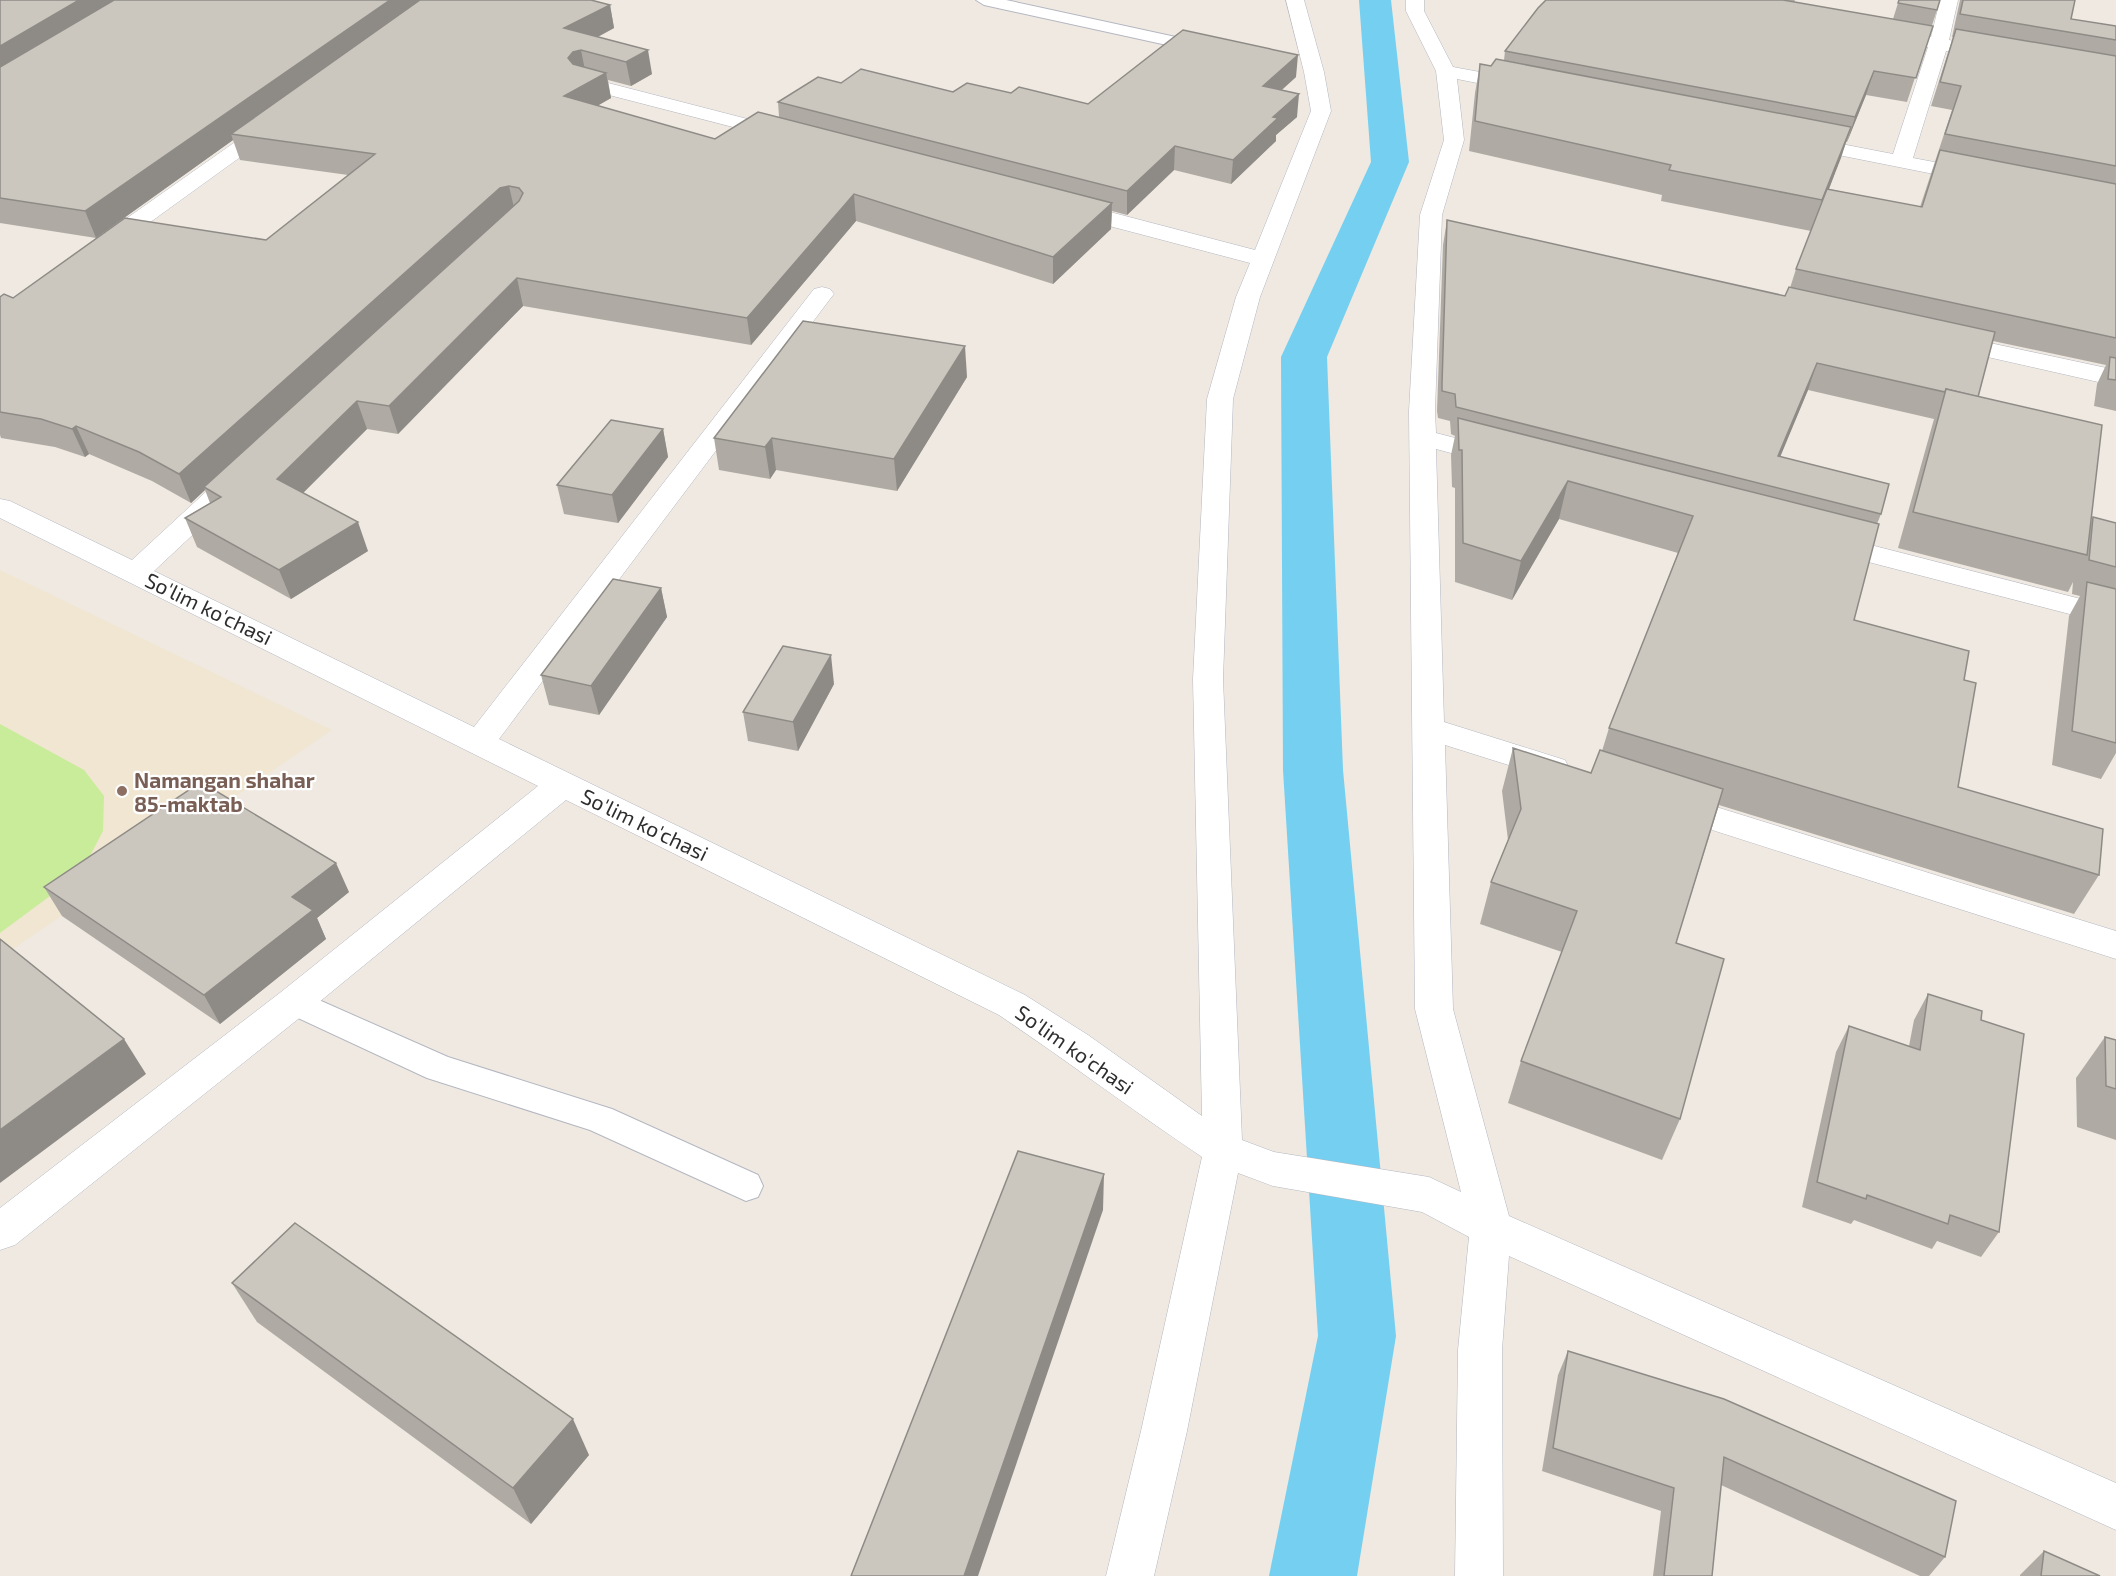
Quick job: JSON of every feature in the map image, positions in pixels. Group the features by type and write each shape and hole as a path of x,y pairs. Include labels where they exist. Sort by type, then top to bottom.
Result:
{"street":[{"path":"1130,1576 1164,1431 1223,1150 1209,680 1220,399 1248,297 1321,111 1302,70 1295,0"},
{"path":"1415,0 1415,11 1446,71 1454,140 1431,215 1442,230 1422,411 1434,1009 1491,1228 1480,1350 1479,1576"},
{"path":"1901,162 1939,43 1949,0"},
{"path":"1871,31 2016,57"},
{"path":"1446,71 1540,90"},
{"path":"585,83 804,140"},
{"path":"87,258 289,113"},
{"path":"1785,139 2003,181"},
{"path":"1045,203 1263,259"},
{"path":"479,742 822,294"},
{"path":"1930,338 2116,378"},
{"path":"1423,438 1527,465"},
{"path":"136,572 239,476"},
{"name":"So'lim ko'chasi","path":"0,507 1012,1005 1075,1046 1171,1116 1223,1150 1273,1169 1429,1195 1491,1228 2116,1507"},
{"path":"1804,536 2116,617"},
{"path":"1428,728 1586,778"},
{"path":"0,1232 294,1002 564,783"},
{"path":"1642,796 2116,945"}],"lane":[{"path":"984,0 1224,53"},
{"path":"294,1002 439,1068 600,1119 746,1186"}],"shaded area":[{"name":"Namangan shahar 85-maktab","path":"0,570 332,730 0,958"}],"green space":[{"path":"0,724 84,770 104,796 103,831 81,873 0,933"}],"building":[{"path":"0,0 79,0 0,46"},
{"path":"114,0 390,0 85,211 0,198 0,67"},
{"path":"420,0 591,0 610,5 564,28 648,50 626,62 581,50 573,52 568,58 573,64 606,73 564,96 715,139 758,112 1112,203 1053,257 854,194 747,318 517,278 389,406 357,401 277,479 358,522 279,570 185,518 221,497 204,487 519,201 523,193 519,188 509,186 500,188 179,474 139,452 76,426 72,429 41,419 0,412 0,297 4,294 13,298 125,218 266,240 375,154 231,134"},
{"path":"1546,0 1783,0 1933,26 1916,78 1874,71 1855,117 1505,51"},
{"path":"1899,0 1940,0 1937,10 1898,3"},
{"path":"1963,0 2075,0 2071,19 2116,26 2116,40 1960,14"},
{"path":"1956,29 2116,56 2116,166 1945,134 1961,86 1940,82"},
{"path":"1183,30 1298,55 1263,86 1299,94 1273,117 1278,118 1233,160 1175,146 1127,191 778,102 818,77 841,83 861,69 953,92 967,83 1011,93 1019,87 1088,104"},
{"path":"1496,59 1851,127 1822,200 1669,170 1671,165 1475,121 1480,64 1491,66"},
{"path":"1940,150 2116,184 2116,338 1796,269 1827,189 1922,207"},
{"path":"1447,220 1785,296 1789,287 1995,332 1978,397 1946,389 1945,392 1817,363 1778,456 1889,484 1881,514 1456,407 1455,394 1442,391"},
{"path":"803,321 965,346 894,459 772,438 765,447 714,438"},
{"path":"2110,357 2116,358 2116,380 2108,379"},
{"path":"1946,389 2102,425 2087,555 1913,512"},
{"path":"1458,418 1879,524 1854,620 1969,651 1964,680 1976,683 1958,787 2103,829 2099,875 1609,728 1693,516 1568,481 1521,561 1463,543 1462,450 1459,450"},
{"path":"611,420 663,429 612,495 557,485"},
{"path":"2093,517 2116,523 2116,567 2089,560"},
{"path":"613,579 661,588 591,686 541,675"},
{"path":"2087,582 2116,589 2116,743 2072,731"},
{"path":"783,646 831,655 793,722 743,712"},
{"path":"1513,748 1591,773 1600,750 1723,789 1676,943 1724,959 1680,1119 1521,1061 1577,911 1491,882 1521,809"},
{"path":"201,782 336,863 292,897 313,910 204,995 44,887"},
{"path":"0,939 124,1039 0,1130"},
{"path":"1928,994 1982,1011 1981,1020 2024,1034 1999,1232 1950,1215 1948,1224 1867,1195 1866,1199 1817,1182 1849,1026 1920,1050"},
{"path":"2105,1037 2116,1040 2116,1089 2106,1086"},
{"path":"1018,1151 1104,1174 964,1576 851,1576"},
{"path":"295,1223 573,1419 513,1488 232,1283"},
{"path":"1568,1351 1724,1399 1956,1501 1945,1557 1724,1457 1712,1576 1664,1576 1674,1488 1553,1448"},
{"path":"2044,1551 2100,1576 2041,1576"}],"waterway":[{"path":"1313,1576 1357,1336 1313,770 1304,357 1390,162 1375,0"}],"place":[{"name":"Namangan shahar 85-maktab","path":"122,791"}]}
